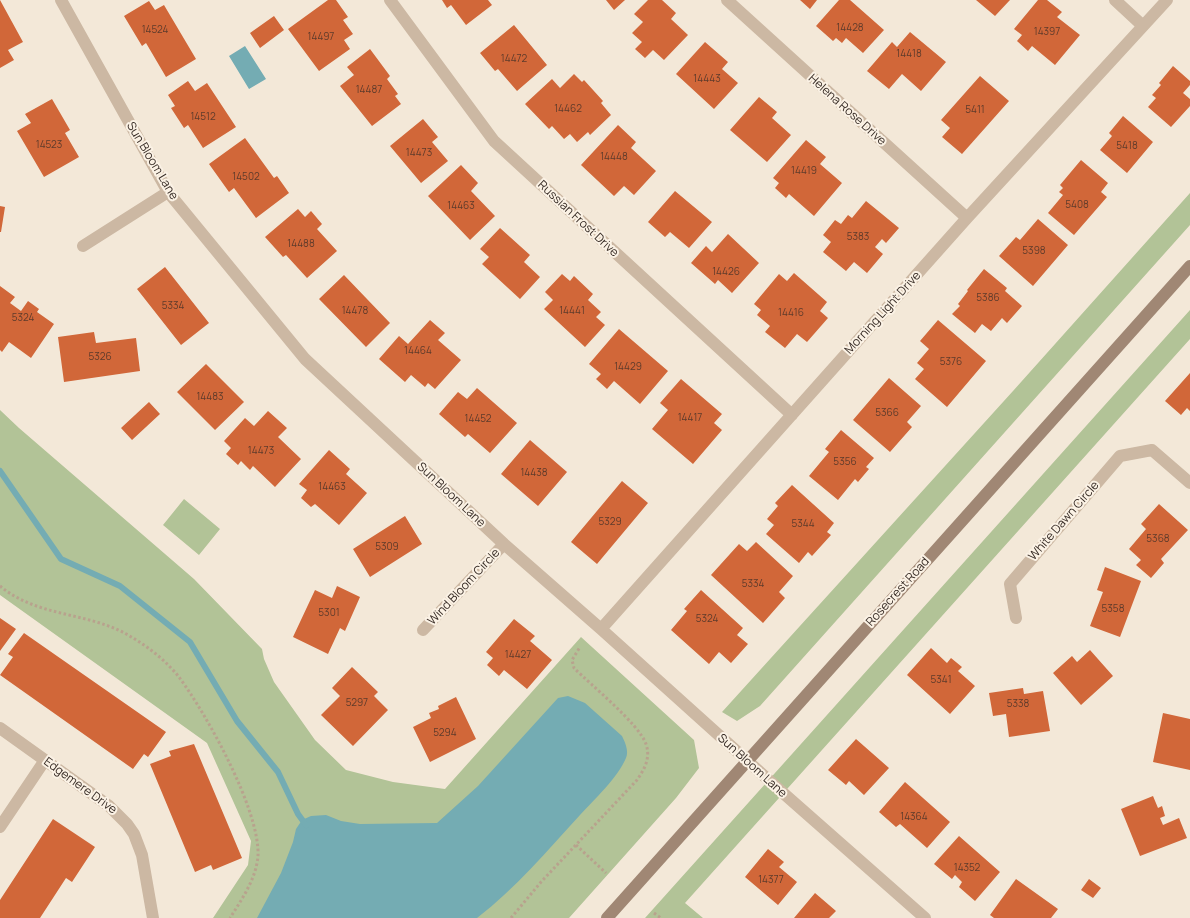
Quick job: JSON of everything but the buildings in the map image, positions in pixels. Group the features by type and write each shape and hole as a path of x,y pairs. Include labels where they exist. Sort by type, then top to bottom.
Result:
{"main road":[{"name":"Rosecrest Road","path":"607,918 1190,266"}],"street":[{"name":"Sun Bloom Lane","path":"61,0 168,192 305,359 504,544 925,918"},
{"name":"Russian Frost Drive","path":"390,0 494,141 792,415"},
{"name":"Helena Rose Drive","path":"727,0 967,218"},
{"path":"1114,0 1143,26"},
{"name":"Morning Light Drive","path":"601,630 967,218 1167,0"},
{"path":"83,246 168,192"},
{"name":"White Dawn Circle","path":"1016,618 1010,584 1120,456 1152,450 1190,483"},
{"name":"Wind Bloom Circle","path":"423,630 504,544"},
{"name":"Edgemere Drive","path":"0,728 109,806 128,824 142,855 153,918"},
{"path":"0,827 45,760"}],"path":[{"path":"0,586 14,597 32,606 98,622 133,637 167,664 188,690 213,731 234,773 257,834 258,858 255,871 241,901 230,918"},
{"path":"511,918 575,845 637,780 646,767 648,759 646,744 637,729 574,668 572,660 580,647"},
{"path":"575,845 606,873"},
{"path":"654,913 661,918"}],"green space":[{"path":"1190,193 1190,225 760,706 737,721 722,712 1013,391"},
{"path":"1190,310 1190,339 685,903 703,918 645,918"},
{"path":"0,410 194,579 262,649 264,659 274,682 315,740 346,770 393,782 445,789 581,637 694,740 699,768 676,798 569,918 213,918 248,865 251,841 207,743 0,595"},
{"path":"184,499 220,529 199,555 163,525"}],"water":[{"path":"245,46 266,79 249,89 229,56"},
{"path":"568,696 585,703 622,736 627,750 626,758 618,773 606,788 543,856 518,882 477,918 257,918 281,873 296,829 302,820 311,816 326,815 341,821 360,824 437,823 478,786 558,698"}],"waterway":[{"path":"0,471 61,559 120,586 190,642 237,721 278,772 298,814 306,825"}]}
